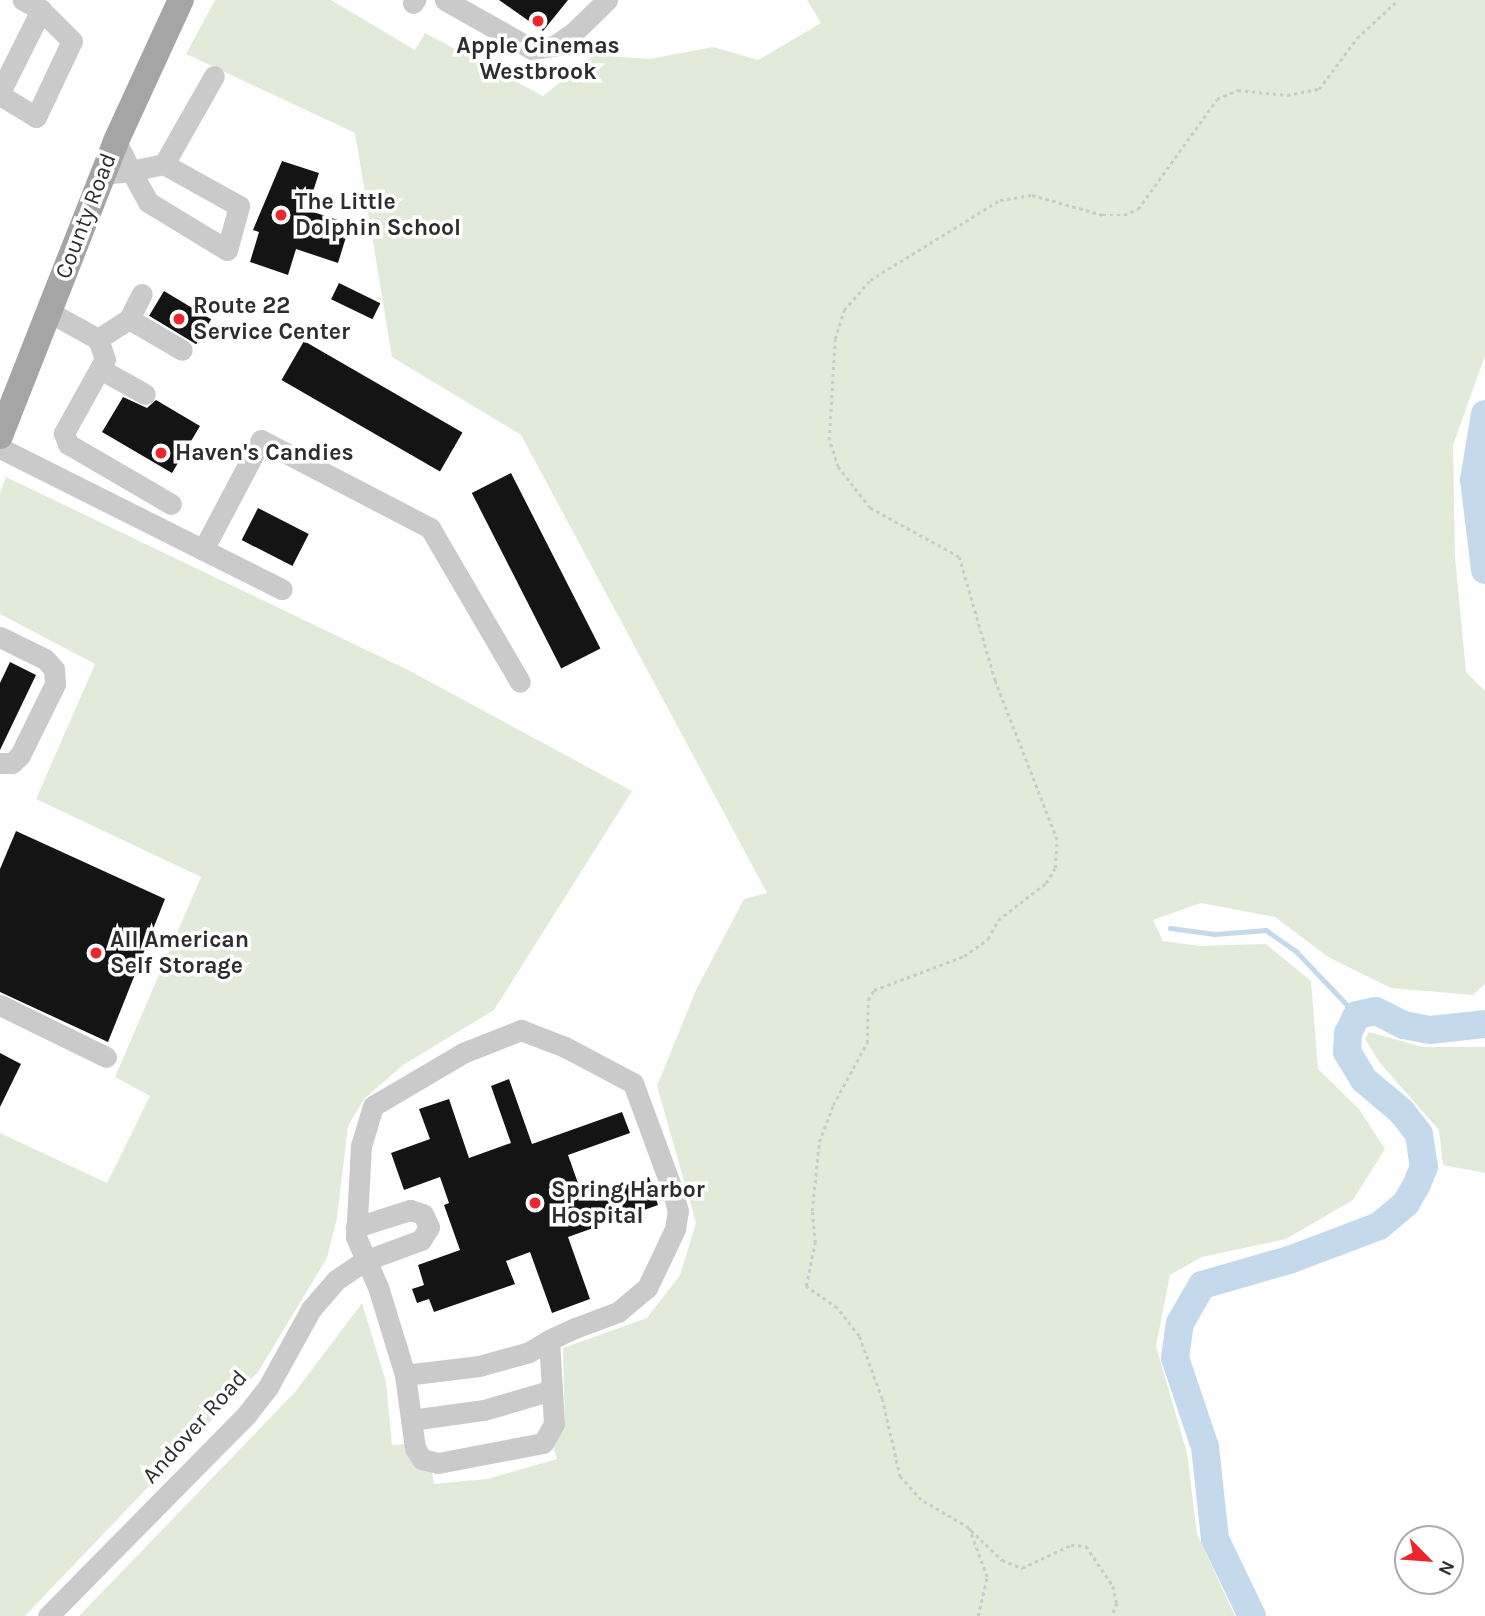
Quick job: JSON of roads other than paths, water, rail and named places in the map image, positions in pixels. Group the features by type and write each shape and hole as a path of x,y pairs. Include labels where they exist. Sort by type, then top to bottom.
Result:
{"main road":[{"name":"County Road","path":"0,436 102,174 181,0"}],"lane":[{"path":"445,0 532,50 554,46 574,32 607,0"},
{"path":"32,5 72,41 36,117 0,94 32,5"},
{"path":"164,164 214,76"},
{"path":"102,174 131,171 164,164 239,206 227,250 148,202 131,171 116,141"},
{"path":"98,339 129,320 142,294"},
{"path":"49,312 98,339 105,359 102,370 65,439 171,503"},
{"path":"129,320 182,350"},
{"path":"102,370 145,394"},
{"path":"203,550 261,440 430,528 520,682"},
{"path":"0,448 282,589"},
{"path":"0,637 45,659 54,669 55,684 20,755 12,763 0,763"},
{"path":"0,1004 106,1057"},
{"path":"404,1375 479,1366 529,1352 549,1340 634,1302 647,1287 675,1229 678,1211 673,1189 633,1083 620,1073 521,1030 463,1053 387,1094 373,1106 367,1122 356,1227 364,1261 378,1287 404,1375 417,1455 429,1462 514,1450 543,1443 553,1430 549,1340"},
{"name":"Andover Road","path":"48,1616 247,1414 268,1387 311,1309 336,1280 364,1261 421,1240 429,1227 417,1210 356,1227"},
{"path":"411,1420 484,1410 552,1390"}],"waterway":[{"path":"1485,414 1474,480 1485,570"},
{"path":"1170,928 1215,934 1266,930 1296,951 1357,1015"},
{"path":"1252,1616 1215,1539 1205,1447 1175,1358 1180,1323 1202,1285 1289,1260 1379,1226 1406,1203 1417,1184 1424,1167 1419,1134 1401,1111 1364,1080 1347,1052 1348,1033 1357,1015 1376,1011 1404,1025 1430,1030 1485,1024"}],"place":[{"name":"Apple Cinemas Westbrook","path":"538,21"},
{"name":"The Little Dolphin School","path":"281,215"},
{"name":"Route 22 Service Center","path":"179,319"},
{"name":"Haven's Candies","path":"161,453"},
{"name":"All American Self Storage","path":"96,953"},
{"name":"Spring Harbor Hospital","path":"535,1203"}]}
